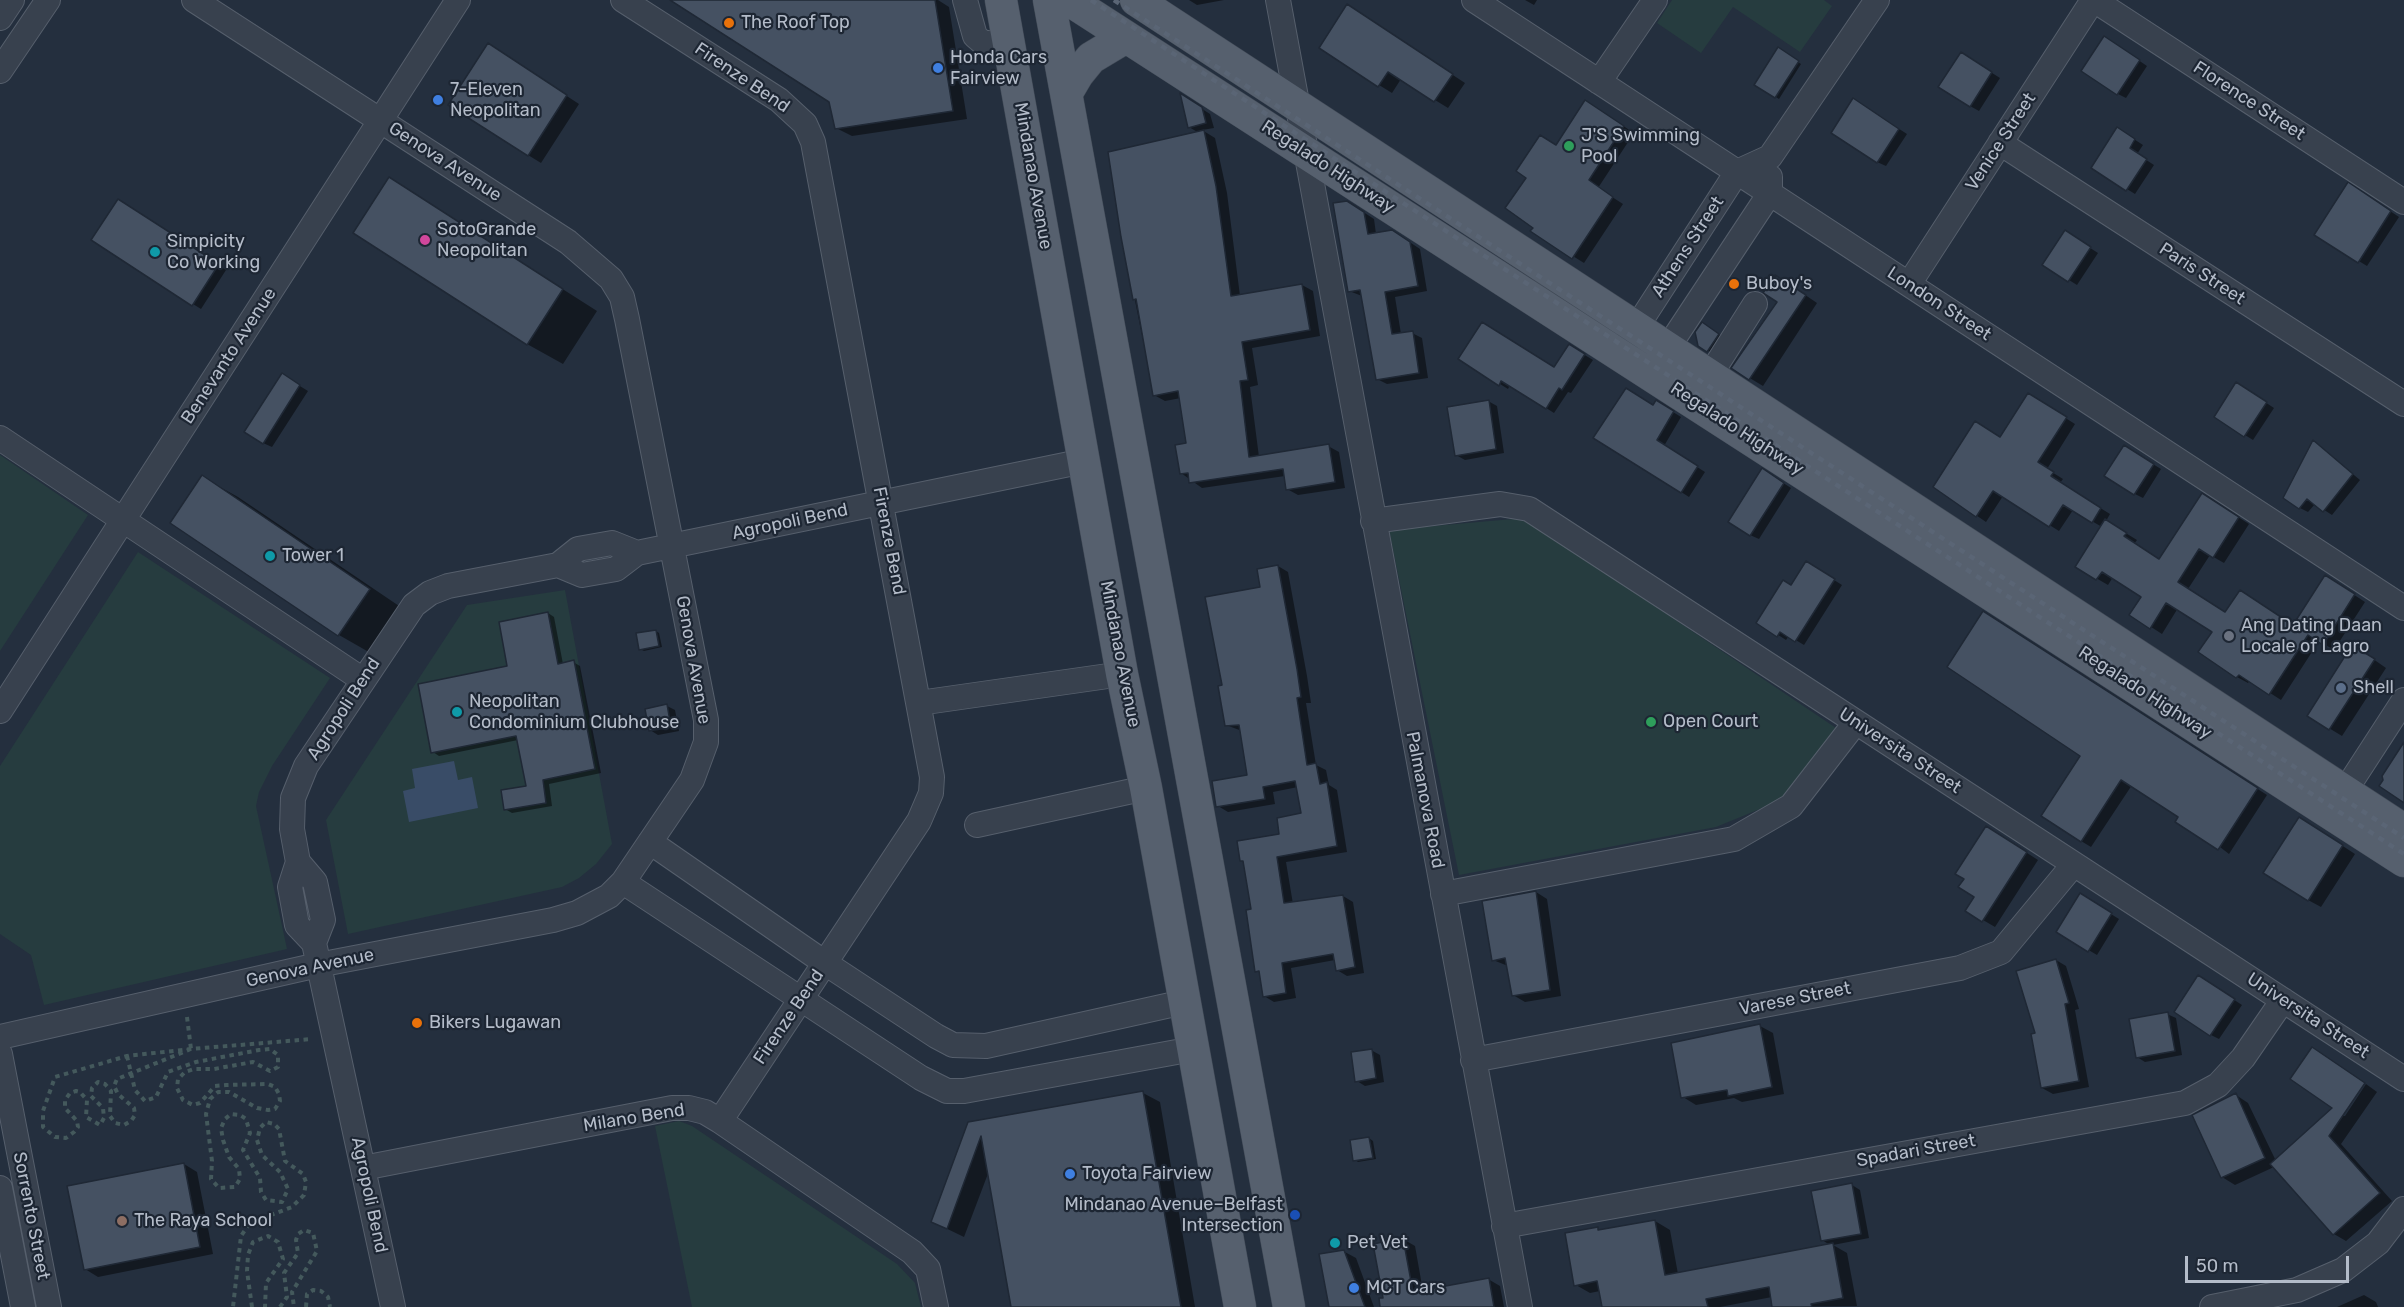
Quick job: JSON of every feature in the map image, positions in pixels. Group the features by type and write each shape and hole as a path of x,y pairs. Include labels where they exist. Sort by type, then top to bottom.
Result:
{"main road":[{"name":"Mindanao Avenue","path":"1001,0 1122,674 1146,788 1240,1307"},
{"path":"1049,0 1068,92 1289,1307"},
{"name":"Regalado Highway","path":"1069,0 1651,374 2330,792 2404,830"},
{"name":"Regalado Highway","path":"1136,0 1710,375 2330,792 2404,861"},
{"path":"1068,92 1078,74 1091,58 1126,37"}],"street":[{"path":"0,18 12,0"},
{"path":"0,71 48,0"},
{"name":"Genova Avenue","path":"0,1037 184,995 316,954 553,920 593,906 623,882 692,780 706,742 706,720 627,318 622,297 611,279 568,242 194,0"},
{"name":"Benevanto Avenue","path":"0,711 458,0"},
{"name":"Firenze Bend","path":"623,0 779,100 806,124 813,142 932,777 932,793 926,808 720,1121"},
{"path":"965,0 975,36 982,42 1009,46"},
{"name":"Palmanova Road","path":"1278,0 1304,151 1520,1307"},
{"name":"London Street","path":"1474,0 2404,608"},
{"path":"1599,82 1655,0"},
{"path":"1737,172 1770,157 1877,0"},
{"name":"Venice Street","path":"1909,284 2094,0"},
{"name":"Florence Street","path":"2094,0 2404,202"},
{"name":"Paris Street","path":"2000,143 2404,404"},
{"path":"1651,374 1770,193 1770,157"},
{"name":"Athens Street","path":"1619,353 1737,172"},
{"path":"1657,296 1689,316"},
{"path":"1710,375 1755,304"},
{"path":"0,438 363,680"},
{"name":"Agropoli Bend","path":"393,1307 316,954 323,920 320,901 315,882 298,862 292,829 295,790 306,766 414,605 430,593 448,586 558,565 582,575 616,569 637,553 1084,461"},
{"name":"Universita Street","path":"1373,521 1500,504 1529,509 2404,1079"},
{"path":"919,703 1122,674"},
{"path":"2330,792 2404,700"},
{"path":"1443,894 1734,839 1791,806 1856,722"},
{"path":"976,825 1146,788"},
{"path":"650,842 825,963 953,1045 971,1047 1184,1002"},
{"name":"Varese Street","path":"1473,1059 1960,968 2001,952 2074,864"},
{"path":"623,882 921,1078 947,1091 964,1091 1193,1049"},
{"name":"Spadari Street","path":"1504,1226 2185,1103 2218,1085 2243,1058 2283,1000"},
{"name":"Sorrento Street","path":"0,1054 49,1307"},
{"name":"Milano Bend","path":"363,1168 672,1108 689,1108 705,1112 720,1121 912,1252 928,1269 936,1307"},
{"name":"Sorrento Street","path":"0,1188 23,1307"},
{"path":"2212,1307 2297,1290 2343,1270 2378,1243 2404,1209"}],"path":[{"path":"184,995 191,1049"},
{"path":"191,1049 117,1079 114,1086 118,1094 134,1108 131,1121 124,1125 115,1123 110,1116 111,1091 105,1084 98,1082 92,1088 91,1096 103,1108 104,1118 100,1125 86,1117 87,1100 81,1092 76,1091 70,1093 65,1100 65,1108 77,1120 78,1126 74,1132 66,1138 55,1137 43,1127 43,1111 55,1077 127,1056 191,1049 303,1041 334,1035"},
{"path":"127,1056 135,1090 145,1101 156,1097 168,1072 196,1062 270,1049 278,1055 278,1067 270,1071 253,1062 214,1069 194,1069 185,1072 178,1079 177,1088 183,1100 193,1105 200,1103 215,1086 268,1084 275,1087 280,1101 275,1109 257,1108 229,1092 218,1092 210,1099 206,1114 212,1161 211,1179 219,1188 235,1187 240,1179 239,1169 224,1148 221,1128 225,1119 231,1114 240,1115 246,1119 250,1132 243,1150 260,1178 261,1192 266,1200 282,1202 288,1189 280,1172 262,1155 257,1140 260,1128 266,1122 274,1124 279,1129 285,1161 303,1174 306,1182 304,1195 292,1207 250,1223 241,1236 233,1307"},
{"path":"280,1307 287,1297 284,1273 298,1253 296,1240 298,1234 304,1230 313,1233 317,1251 292,1292 294,1307"},
{"path":"252,1307 247,1270 248,1255 253,1242 268,1236 278,1242 283,1259 266,1283 265,1307"},
{"path":"306,1307 307,1294 313,1290 321,1291 328,1297 330,1307"}],"green space":[{"path":"1672,0 1824,0 1832,6 1800,52 1733,7 1701,53 1657,23"},
{"path":"0,455 88,515 0,651"},
{"path":"1524,518 1839,730 1782,800 1716,827 1459,875 1389,530"},
{"path":"138,552 330,678 272,766 259,792 256,806 287,949 44,1005 31,955 0,934 0,766"},
{"path":"565,590 612,844 596,864 579,878 562,887 348,934 326,820 467,605"},
{"path":"679,1121 692,1126 897,1264 915,1283 921,1307 692,1307 655,1126"}],"water":[{"path":"454,761 458,780 472,777 478,808 409,822 403,791 415,788 412,769"}],"building":[{"path":"670,0 935,0 953,111 835,129 829,102"},
{"path":"1347,4 1453,74 1434,102 1388,72 1378,87 1319,48"},
{"path":"2104,36 2140,60 2117,95 2081,71"},
{"path":"488,43 567,95 528,156 448,105"},
{"path":"1778,47 1799,61 1775,98 1754,85"},
{"path":"1961,52 1992,72 1970,107 1938,87"},
{"path":"1180,93 1202,107 1206,123 1188,128"},
{"path":"1853,98 1899,129 1877,163 1831,133"},
{"path":"1585,100 1624,126 1589,180 1613,197 1572,259 1530,231 1533,228 1505,208 1526,178 1516,171 1540,135 1556,145"},
{"path":"2117,127 2135,139 2130,148 2147,159 2126,191 2091,168"},
{"path":"1204,130 1216,186 1231,296 1302,284 1310,330 1242,342 1248,380 1240,381 1249,457 1329,444 1335,482 1286,490 1283,469 1189,483 1188,473 1180,474 1175,445 1186,443 1178,391 1153,396 1136,299 1133,300 1121,237 1108,152"},
{"path":"389,177 563,289 527,345 353,233"},
{"path":"2348,182 2391,211 2358,263 2314,235"},
{"name":"Simpicity Co Working","path":"118,199 219,264 192,306 91,240"},
{"path":"1347,201 1364,212 1368,234 1392,230 1410,242 1418,286 1385,292 1392,334 1413,331 1419,373 1376,380 1360,290 1348,292 1333,203"},
{"path":"2065,230 2091,247 2068,282 2042,265"},
{"path":"1775,275 1806,295 1749,380 1731,368 1777,302 1763,293"},
{"path":"1482,322 1554,367 1569,344 1585,354 1562,390 1559,388 1546,409 1501,381 1499,386 1458,359"},
{"path":"1702,322 1719,334 1707,352 1698,346 1695,332"},
{"path":"282,373 300,385 263,444 244,432"},
{"path":"2236,382 2267,402 2244,437 2214,417"},
{"path":"1626,388 1653,405 1656,400 1674,411 1657,440 1698,466 1681,493 1593,438"},
{"path":"2028,393 2067,417 2038,462 2054,472 2051,476 2101,508 2092,523 2063,505 2049,527 1993,491 1976,517 1933,487 1975,421 2000,437"},
{"path":"1489,400 1496,449 1455,456 1447,407"},
{"path":"2313,440 2353,474 2323,512 2307,499 2299,509 2283,498"},
{"path":"2124,445 2154,464 2134,495 2104,476"},
{"path":"1762,468 1784,483 1750,536 1728,522"},
{"name":"Tower 1","path":"202,475 370,589 338,636 170,523"},
{"path":"2202,493 2239,517 2213,558 2199,549 2178,582 2225,612 2240,590 2293,625 2325,575 2355,594 2323,645 2308,635 2269,695 2239,675 2236,678 2198,652 2212,632 2166,603 2150,629 2129,615 2141,597 2102,572 2096,580 2075,567 2105,519 2127,533 2124,536 2159,559"},
{"path":"1806,561 1835,579 1795,642 1780,632 1777,637 1756,623 1783,580 1791,585"},
{"path":"1278,565 1297,669 1301,697 1297,698 1307,765 1316,763 1320,784 1327,782 1337,846 1277,857 1284,903 1343,895 1355,967 1336,971 1333,954 1282,963 1286,993 1263,997 1259,971 1255,972 1246,910 1251,909 1243,861 1240,861 1237,841 1279,834 1277,818 1301,813 1295,781 1263,787 1265,799 1216,807 1212,781 1247,775 1239,725 1225,726 1218,686 1222,685 1205,597 1260,587 1257,569"},
{"path":"1983,611 2258,788 2218,850 2175,822 2178,817 2121,780 2081,842 2041,816 2080,756 1947,667"},
{"path":"548,612 558,664 574,660 595,769 543,780 546,803 504,810 501,790 526,786 516,736 431,753 418,684 507,666 499,622"},
{"path":"656,630 659,646 639,650 636,633"},
{"name":"Shell","path":"2352,645 2375,659 2329,730 2307,716"},
{"path":"667,704 671,727 649,731 645,709"},
{"path":"2404,742 2404,803 2379,786 2383,780 2382,776"},
{"path":"2299,817 2343,845 2308,901 2263,873"},
{"path":"1986,826 2027,852 1982,922 1965,911 1974,897 1958,887 1964,879 1955,874"},
{"path":"1536,891 1550,990 1512,996 1505,958 1492,961 1482,901"},
{"path":"2080,893 2112,913 2088,952 2056,932"},
{"path":"2056,959 2069,1003 2065,1004 2079,1081 2041,1088 2031,1034 2035,1033 2016,971"},
{"path":"2198,975 2235,999 2210,1036 2174,1012"},
{"path":"2168,1012 2175,1051 2136,1058 2129,1019"},
{"path":"1760,1024 1772,1087 1728,1096 1727,1090 1681,1098 1671,1043"},
{"path":"2312,1047 2365,1083 2329,1136 2380,1193 2333,1235 2270,1164 2332,1108 2290,1079"},
{"path":"1372,1049 1376,1078 1355,1082 1351,1052"},
{"name":"Toyota Fairview","path":"1143,1091 1181,1307 1011,1307 981,1136 947,1229 931,1222 968,1122"},
{"path":"2236,1093 2265,1158 2221,1178 2192,1115"},
{"path":"1369,1137 1373,1158 1353,1161 1350,1140"},
{"name":"The Raya School","path":"184,1163 200,1247 84,1270 67,1186"},
{"path":"1852,1183 1861,1234 1821,1241 1811,1191"},
{"path":"1655,1220 1665,1275 1833,1243 1843,1298 1811,1304 1812,1307 1772,1307 1769,1287 1706,1299 1708,1307 1602,1307 1597,1281 1574,1286 1565,1233"},
{"path":"1403,1238 1413,1292 1489,1278 1494,1307 1380,1307 1379,1298 1383,1298 1373,1244"},
{"path":"1344,1250 1365,1307 1329,1307 1319,1254"}],"railway":[{"path":"1091,0 2404,854"},
{"path":"1114,0 2404,838"}],"place":[{"name":"The Roof Top","path":"729,23"},
{"name":"Honda Cars Fairview","path":"938,68"},
{"name":"7-Eleven Neopolitan","path":"438,100"},
{"name":"J'S Swimming Pool","path":"1569,146"},
{"name":"SotoGrande Neopolitan","path":"425,240"},
{"name":"Simpicity Co Working","path":"155,252"},
{"name":"Buboy's","path":"1734,284"},
{"name":"Tower 1","path":"270,556"},
{"name":"Ang Dating Daan Locale of Lagro","path":"2229,636"},
{"name":"Shell","path":"2341,688"},
{"name":"Neopolitan Condominium Clubhouse","path":"457,712"},
{"name":"Open Court","path":"1651,722"},
{"name":"Bikers Lugawan","path":"417,1023"},
{"name":"Toyota Fairview","path":"1070,1174"},
{"name":"Mindanao Avenue–Belfast Intersection","path":"1295,1215"},
{"name":"The Raya School","path":"122,1221"},
{"name":"Pet Vet","path":"1335,1243"},
{"name":"MCT Cars","path":"1354,1288"}]}
